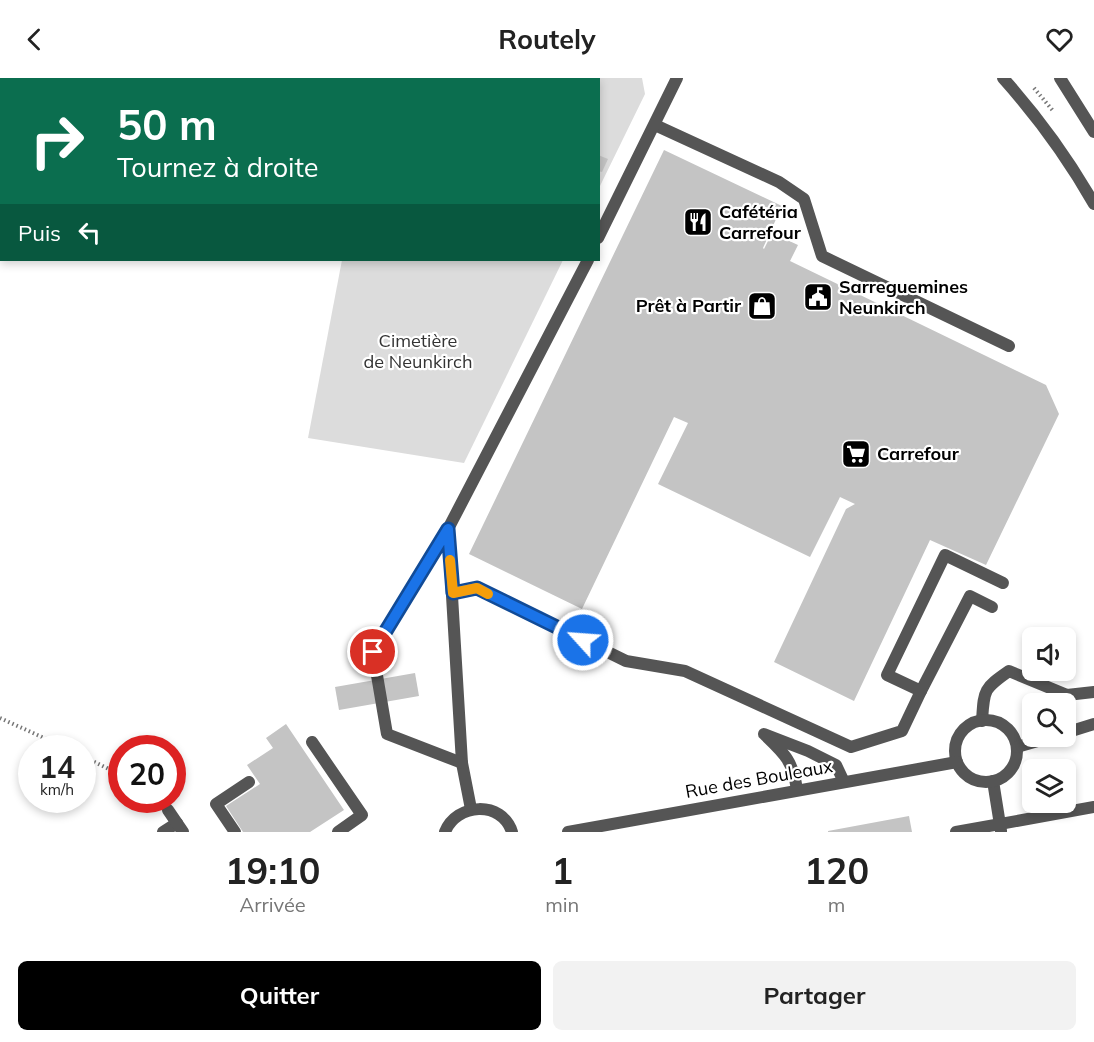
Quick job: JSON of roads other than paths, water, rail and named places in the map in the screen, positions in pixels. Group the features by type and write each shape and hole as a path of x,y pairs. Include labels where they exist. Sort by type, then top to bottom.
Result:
{"street":[{"path":"600,234 677,78"},
{"path":"1003,78 1025,102 1094,204"},
{"path":"1060,78 1094,132"},
{"path":"655,125 779,182 804,199 822,256 1009,346"},
{"path":"462,763 387,734 373,652 448,529 587,261"},
{"path":"448,529 462,763 471,809"},
{"path":"921,691 887,675 945,555 1003,583"},
{"path":"453,593 477,588 626,662 685,671 851,747 902,730 970,596 992,607"},
{"path":"982,721 984,695 989,686 1009,671 1067,695 1094,692"},
{"path":"982,721 1001,724 1014,738 1017,747 1014,765 1008,772 993,781 984,782 967,776 957,762 955,753 959,735 973,723 982,721"},
{"path":"1076,730 1094,724"},
{"path":"797,790 793,768 786,755 764,734 836,765 844,782"},
{"path":"312,742 363,815 338,832"},
{"path":"1017,747 1022,746"},
{"name":"Rue des Bouleaux","path":"568,832 957,762"},
{"path":"993,781 1001,828"},
{"path":"235,832 216,804 249,782"},
{"path":"956,832 1001,828 1094,807"},
{"path":"445,832 453,818 471,809 494,812 503,818 512,832"},
{"path":"163,832 180,828 170,813"}],"place":[{"name":"Cafétéria Carrefour","path":"698,222"},
{"name":"Sarreguemines Neunkirch","path":"818,297"},
{"name":"Prêt à Partir","path":"762,306"},
{"name":"Carrefour","path":"856,454"}],"park label":[{"name":"Cimetière de Neunkirch","path":"418,351"}]}
